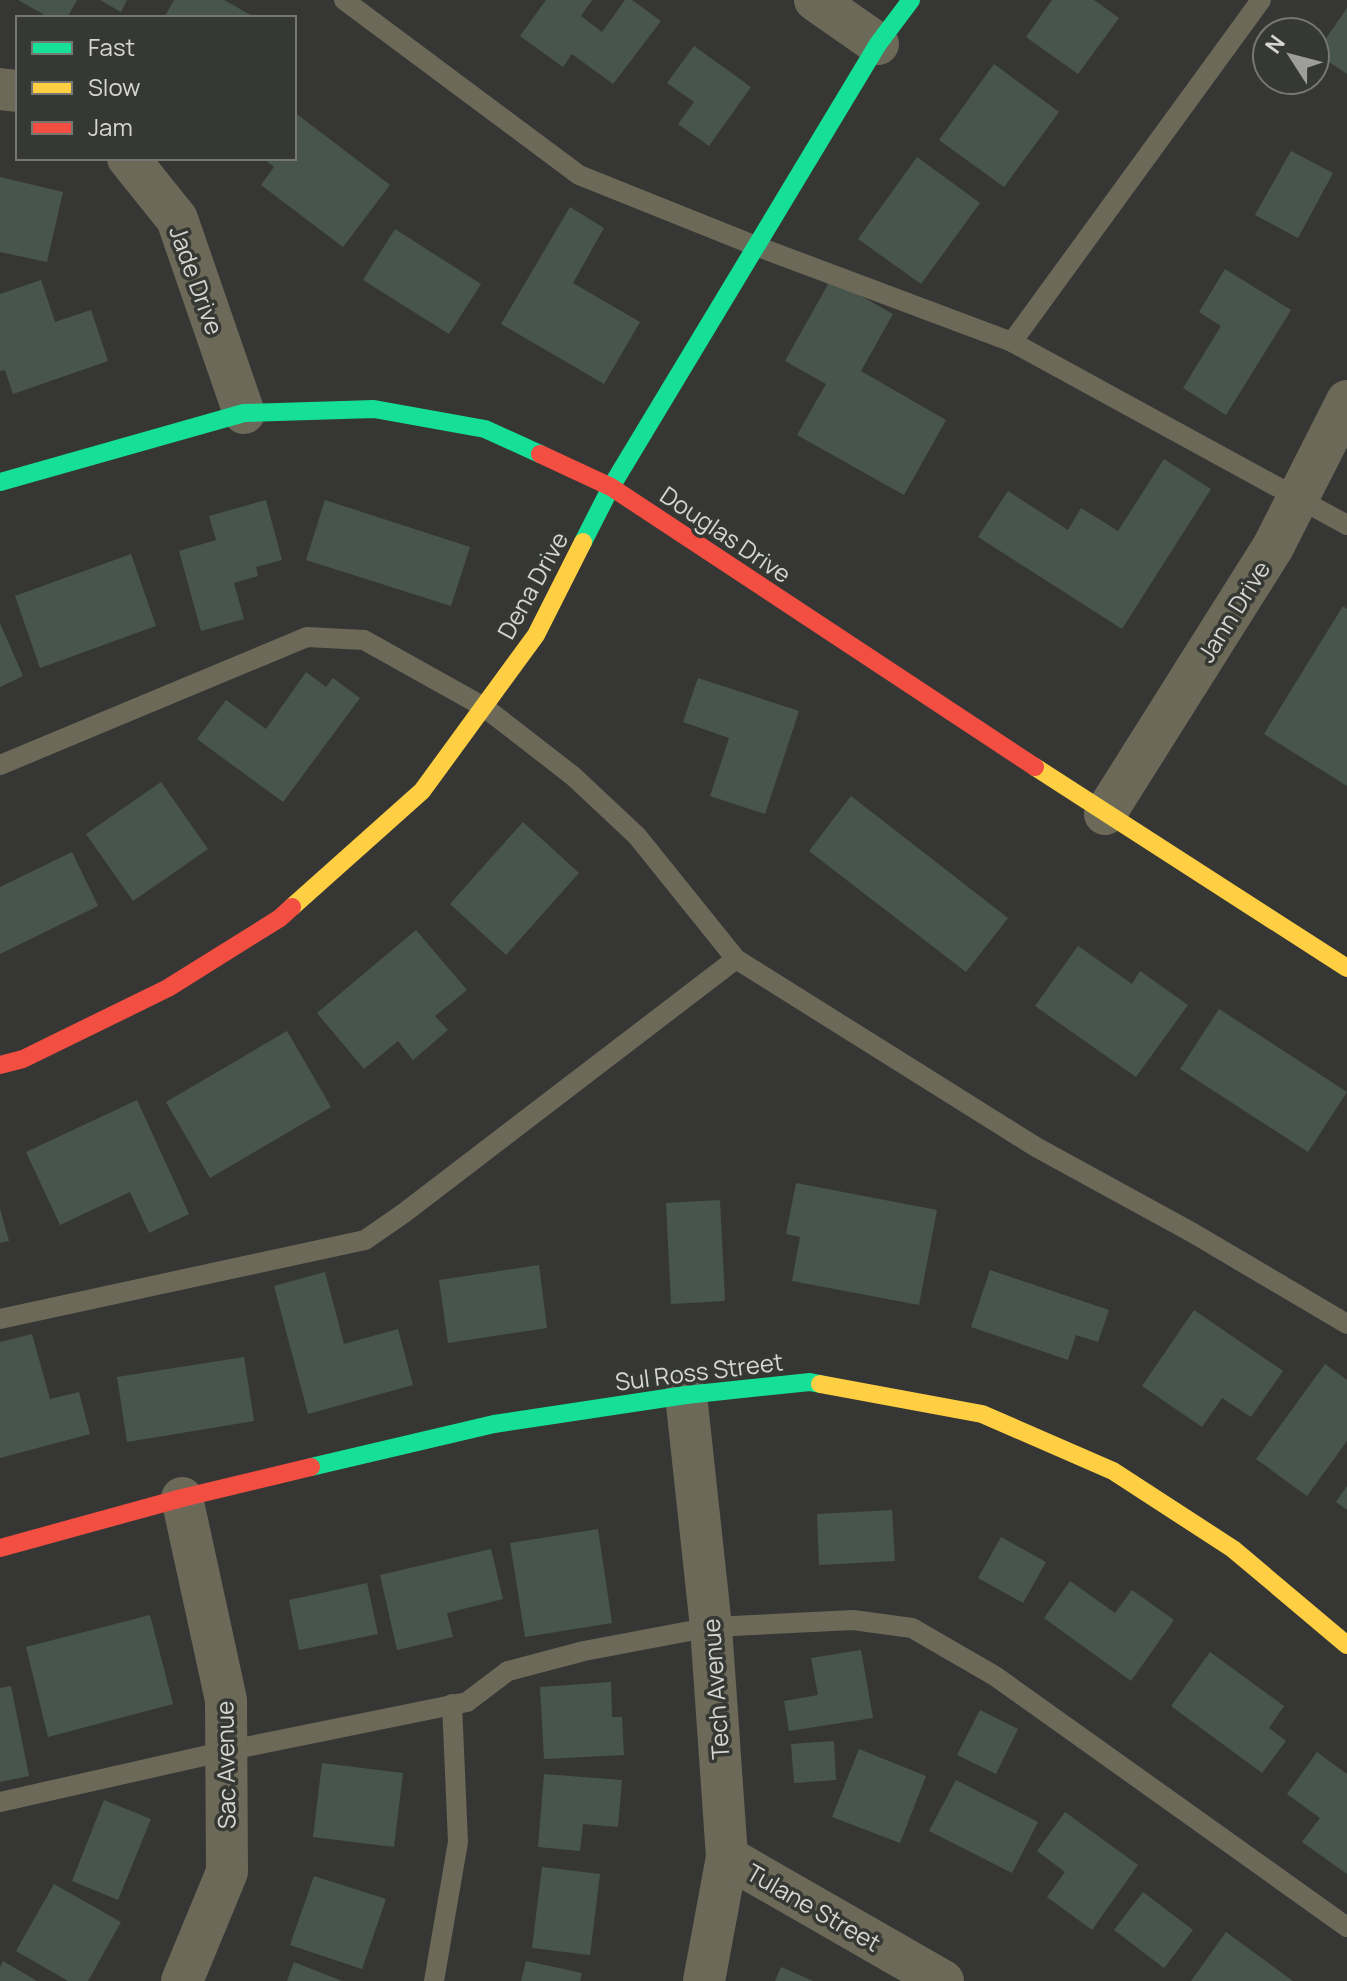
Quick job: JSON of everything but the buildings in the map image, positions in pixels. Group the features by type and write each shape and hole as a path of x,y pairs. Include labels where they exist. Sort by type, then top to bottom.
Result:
{"street":[{"path":"815,0 878,44"},
{"name":"Dena Drive","path":"0,1065 23,1059 168,988 280,918 422,791 536,635 611,487 878,44 911,0"},
{"name":"Jade Drive","path":"130,160 177,219 244,413"},
{"name":"Jann Drive","path":"1105,814 1273,547 1347,401"},
{"name":"Douglas Drive","path":"0,482 244,413 374,409 485,429 611,487 1105,814 1347,968"},
{"name":"Sul Ross Street","path":"0,1548 182,1498 494,1424 686,1395 810,1382 982,1414 1113,1471 1233,1549 1347,1645"},
{"name":"Tech Avenue","path":"686,1395 711,1627 727,1857 704,1981"},
{"name":"Sac Avenue","path":"182,1498 226,1700 227,1872 182,1981"},
{"name":"Tulane Street","path":"727,1857 943,1981"}],"lane":[{"path":"344,0 579,175 756,246 1012,342 1347,525"},
{"path":"1012,342 1261,0"},
{"path":"0,765 307,637 364,640 484,707 573,776 637,836 736,959 1036,1147 1193,1233 1347,1324"},
{"path":"0,1319 365,1240 736,959"},
{"path":"0,1802 226,1751 467,1702 508,1671 584,1651 711,1627 853,1620 912,1628 995,1676 1347,1927"},
{"path":"434,1981 458,1842 452,1704"}],"traffic: fast":[{"path":"583,542 611,487 878,44 911,0"},
{"path":"0,482 244,413 374,409 485,429 540,454"},
{"path":"311,1467 494,1424 686,1395 810,1382 820,1384"}],"traffic: slow":[{"path":"292,907 422,791 536,635 583,542"},
{"path":"1035,767 1347,968"},
{"path":"820,1384 982,1414 1113,1471 1233,1549 1347,1645"}],"traffic: jam":[{"path":"540,454 611,487 1035,767"},
{"path":"0,1065 23,1059 168,988 280,918 292,907"},
{"path":"0,1548 182,1498 311,1467"}]}
